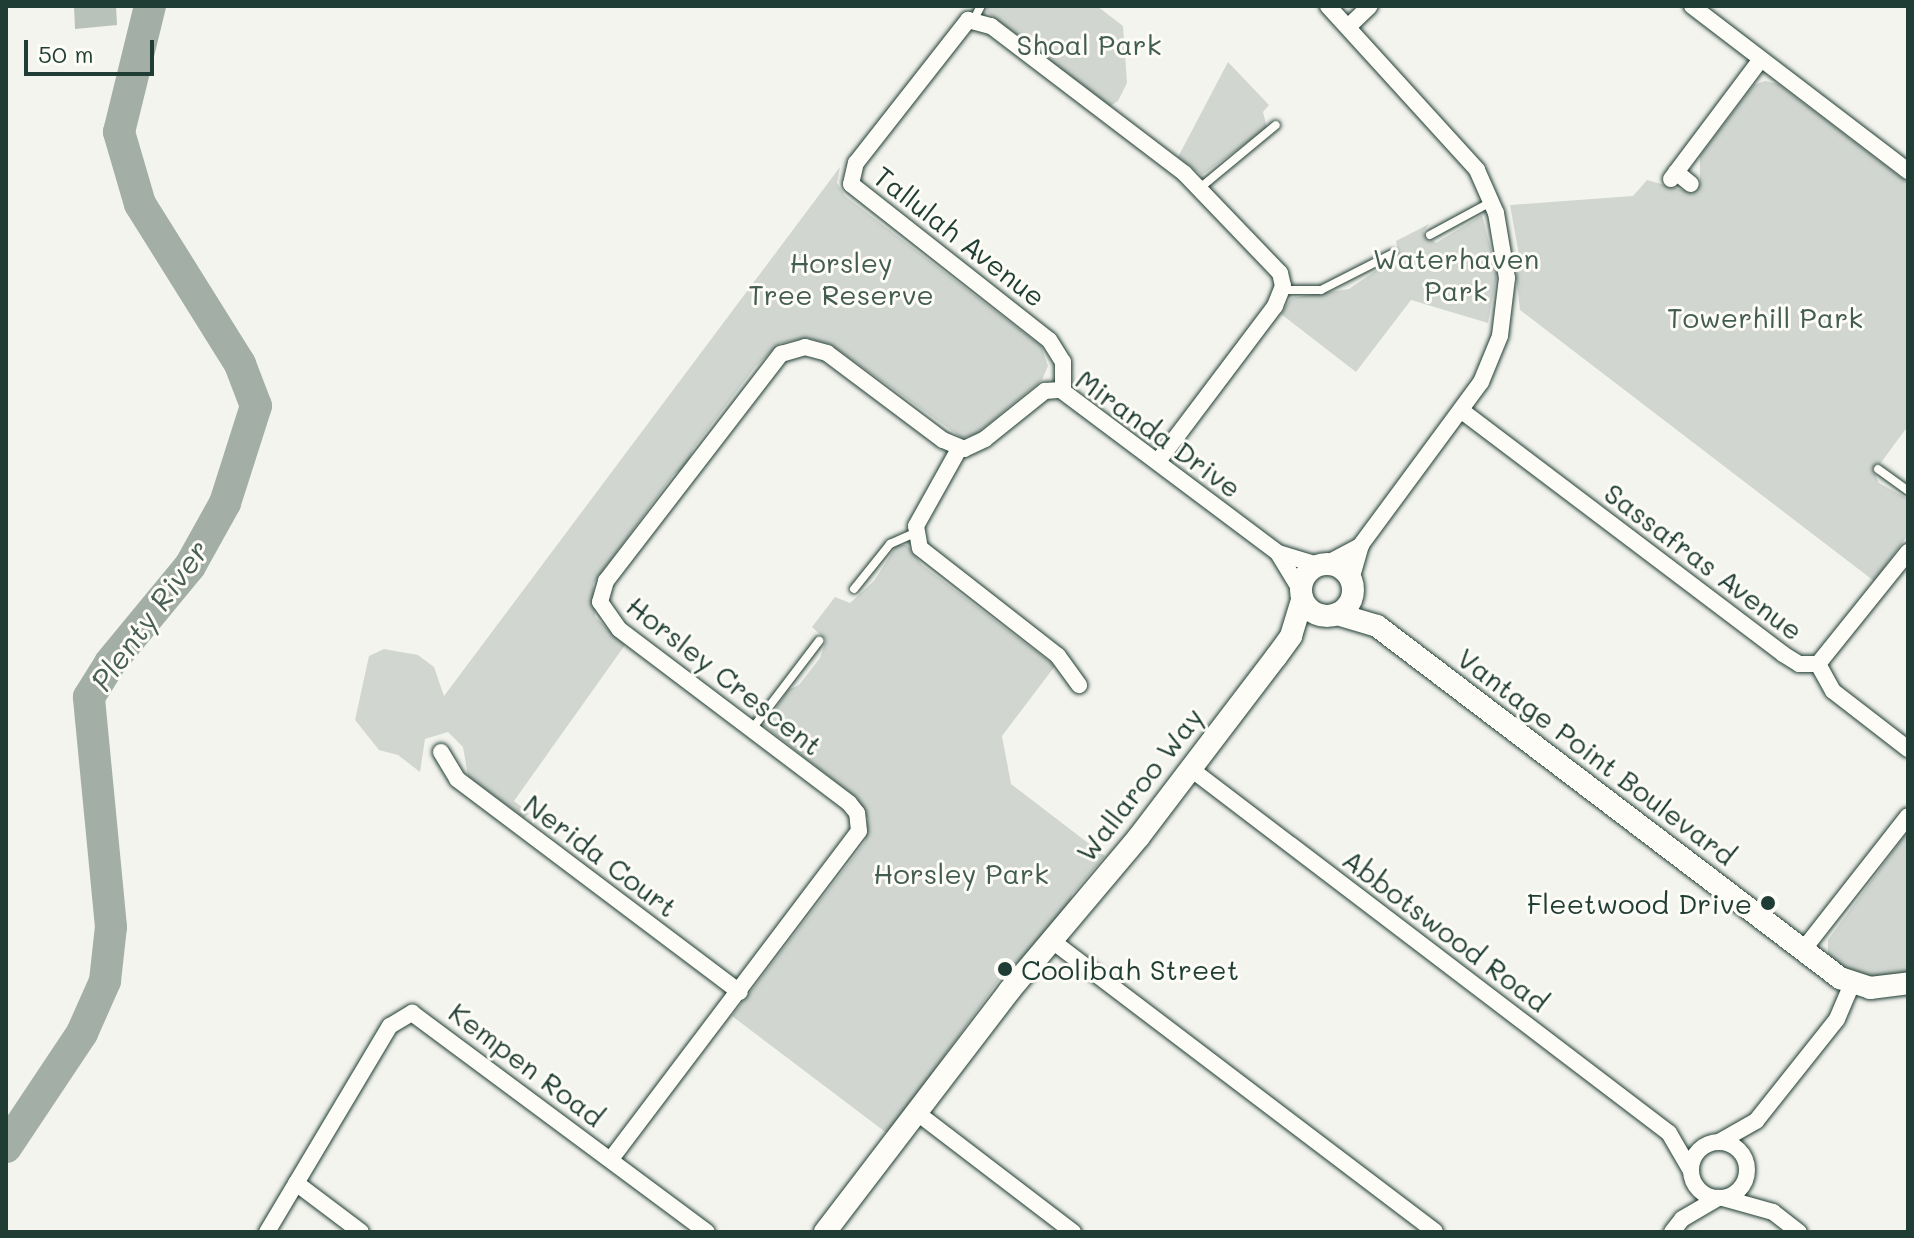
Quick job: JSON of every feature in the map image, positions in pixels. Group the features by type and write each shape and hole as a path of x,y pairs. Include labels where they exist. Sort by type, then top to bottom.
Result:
{"street":[{"path":"1328,6 1461,147 1493,201 1506,261 1504,321 1488,368 1462,411 1361,545 1349,604 1331,615 1312,611 1301,595 1305,575 1361,545"},
{"path":"1348,27 1370,6"},
{"path":"1692,6 1908,171"},
{"path":"977,13 1201,187 1276,266 1282,290 1158,461"},
{"name":"Tallulah Avenue","path":"977,13 960,24 861,156 851,184 1042,334 1063,362 1058,390"},
{"path":"1691,184 1674,175 1761,59"},
{"name":"Horsley Crescent","path":"611,1159 847,851 859,825 849,803 609,620 600,602 606,581 766,369 788,350 812,348 827,353 959,449"},
{"name":"Miranda Drive","path":"959,449 975,446 1058,390 1158,461 1278,553 1322,564"},
{"name":"Sassafras Avenue","path":"1462,411 1783,654 1799,664 1818,664 1833,691 1908,749"},
{"path":"959,449 915,533 926,555 1058,656 1079,685"},
{"path":"1818,664 1908,552"},
{"name":"Miranda Drive","path":"1278,553 1301,595"},
{"path":"1322,564 1341,568 1352,584"},
{"name":"Vantage Point Boulevard","path":"1352,584 1377,626 1847,982"},
{"name":"Wallaroo Way","path":"825,1232 1051,940 1191,769 1291,636 1301,595"},
{"name":"Vantage Point Boulevard","path":"1331,615 1377,626"},
{"name":"Wallaroo Way","path":"1291,636 1331,615"},
{"name":"Nerida Court","path":"441,752 457,779 740,992"},
{"name":"Abbotswood Road","path":"1191,769 1669,1133 1691,1175"},
{"path":"1805,952 1908,816"},
{"path":"1051,940 1435,1232"},
{"path":"1677,1225 1695,1154 1756,1121 1826,1027 1837,1019 1847,982 1882,989 1908,983"},
{"name":"Kempen Road","path":"267,1232 390,1026 407,1014 421,1017 707,1232"},
{"path":"916,1112 1073,1232"},
{"path":"1677,1225 1741,1188 1756,1121"},
{"name":"Abbotswood Road","path":"1669,1133 1717,1142"},
{"path":"1717,1142 1736,1147 1773,1212 1799,1232"},
{"path":"1691,1175 1702,1193 1773,1212"},
{"path":"296,1183 361,1232"}],"lane":[{"path":"1201,187 1276,125"},
{"path":"1430,235 1493,201"},
{"path":"1282,290 1321,290 1392,254"},
{"path":"1878,469 1908,491"},
{"path":"854,589 890,544 915,533"},
{"path":"752,729 819,641"}],"green space":[{"name":"Shoal Park","path":"988,6 1097,6 1123,26 1127,83 1118,101 1110,106 987,12"},
{"path":"1228,62 1269,105 1263,112 1267,128 1202,175 1178,157"},
{"name":"Towerhill Park","path":"1765,81 1778,84 1908,183 1908,426 1874,472 1879,483 1908,499 1908,535 1874,581 1520,310 1516,275 1521,266 1510,205 1633,196 1647,180 1693,193 1700,183 1700,156 1754,85"},
{"name":"Horsley Tree Reserve","path":"840,167 837,183 845,196 1041,346 1048,366 1042,380 976,434 962,438 830,344 807,338 780,343 755,367 693,449 686,467 674,474 593,584 595,617 625,645 514,801 529,813 524,818 468,776 463,747 448,732 425,739 420,772 398,755 379,750 355,720 369,656 384,649 418,655 434,667 444,696"},
{"name":"Waterhaven Park","path":"1482,215 1497,274 1488,323 1411,300 1356,372 1281,314 1291,298 1349,289 1387,263 1392,267 1400,262 1396,241 1429,224 1423,232 1436,243"},
{"name":"Horsley Park","path":"897,545 907,545 922,565 1055,666 1002,736 1011,784 1105,856 1072,894 1070,903 1019,962 1009,966 888,1134 732,1016 865,842 868,819 857,798 764,726 788,690 799,685 820,658 826,640 812,627 835,597 850,603 874,581"},
{"path":"1908,831 1908,973 1876,979 1850,973 1828,954 1828,940"}],"building":[{"path":"74,6 116,6 117,25 75,29"}],"waterway":[{"name":"Plenty River","path":"6,1147 82,1033 105,981 111,927 89,697 110,663 190,566 225,503 256,406 240,364 140,204 119,132 150,6"}],"place":[{"name":"Fleetwood Drive","path":"1768,903"},
{"name":"Coolibah Street","path":"1005,969"}]}
